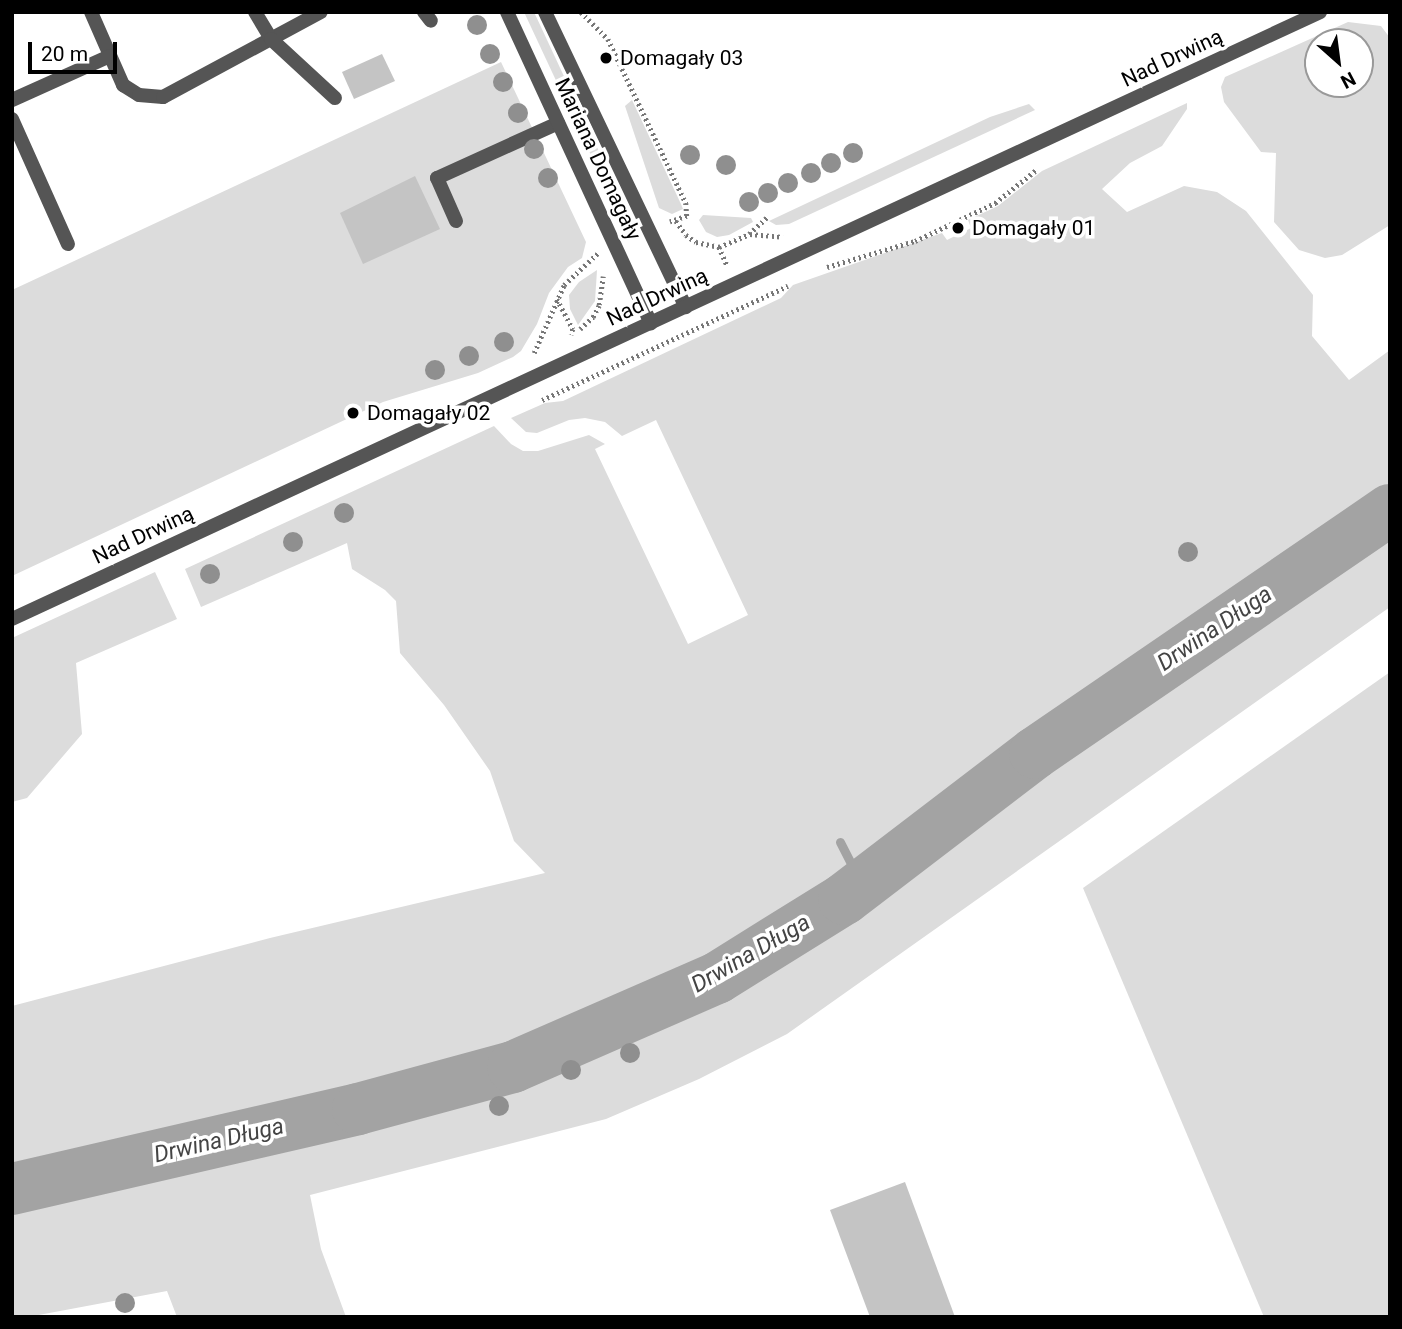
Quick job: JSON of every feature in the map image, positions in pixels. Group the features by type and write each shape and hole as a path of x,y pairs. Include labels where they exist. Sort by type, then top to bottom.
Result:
{"street":[{"path":"91,12 124,85 139,95 163,97 321,12"},
{"path":"255,12 271,39 335,98"},
{"name":"Mariana Domagały","path":"507,12 651,323"},
{"name":"Mariana Domagały","path":"544,12 686,307"},
{"name":"Nad Drwiną","path":"12,619 1320,12"},
{"path":"12,100 110,57"},
{"path":"12,120 68,244"},
{"path":"456,221 437,178 558,123"}],"path":[{"path":"581,12 608,39 686,203 687,216 676,221 662,222"},
{"path":"821,269 915,241 995,203 1038,168"},
{"path":"676,221 686,235 696,242 720,250 749,234 768,216"},
{"path":"547,346 535,351 557,298 574,274 598,253 600,263"},
{"path":"559,341 586,324 599,305 603,271"},
{"path":"557,395 776,293 797,279"},
{"path":"557,298 572,329 571,335"}],"shaded area":[{"path":"524,12 534,12 631,220 623,224"},
{"path":"1348,22 1381,26 1390,38 1390,225 1342,255 1325,258 1299,250 1274,222 1276,153 1261,152 1224,102 1221,87 1225,77 1304,42 1304,98 1374,98 1374,28 1335,28"},
{"path":"501,62 586,242 582,258 568,267 549,293 537,324 521,351 478,373 383,402 12,576 12,290"},
{"path":"632,100 683,209 672,214 659,208 625,106"},
{"path":"1187,103 1187,109 1162,146 1130,163 1102,189 1127,212 1184,186 1217,192 1246,211 1313,295 1312,336 1349,380 1390,350 1390,607 787,1034 699,1079 606,1119 310,1195 321,1249 346,1317 177,1317 167,1291 28,1317 12,1317 12,1006 270,938 545,873 514,841 490,771 444,705 400,653 396,601 385,590 352,569 347,543 201,607 185,569 494,426 511,444 523,451 538,451 589,435 605,444 595,449 688,644 748,615 656,420 622,436 605,422 585,418 569,420 537,433 526,432 511,418 545,403 563,401 781,298 793,285 942,233 947,240 971,228 968,220 998,206 1042,171"},
{"path":"1029,104 1035,110 789,224 776,225 769,221 990,117"},
{"path":"703,215 751,218 753,222 729,235 717,237 706,232 699,220"},
{"path":"597,270 595,301 578,325 570,309 569,295 579,282"},
{"path":"155,572 177,619 76,663 82,734 27,798 12,802 12,638"},
{"path":"1390,672 1390,1317 1264,1317 1083,888"}],"building":[{"path":"382,54 395,81 354,99 342,72"},
{"path":"415,176 440,229 363,264 340,213"},
{"path":"905,1182 955,1317 870,1317 830,1210"}],"waterway":[{"name":"Drwina Długa","path":"12,1189 358,1109 513,1067 717,978 844,899 1035,753 1390,510"},
{"path":"840,842 862,885"}],"place":[{"name":"Domagały 03","path":"606,58"},
{"name":"Domagały 01","path":"958,228"},
{"name":"Domagały 02","path":"353,413"}]}
